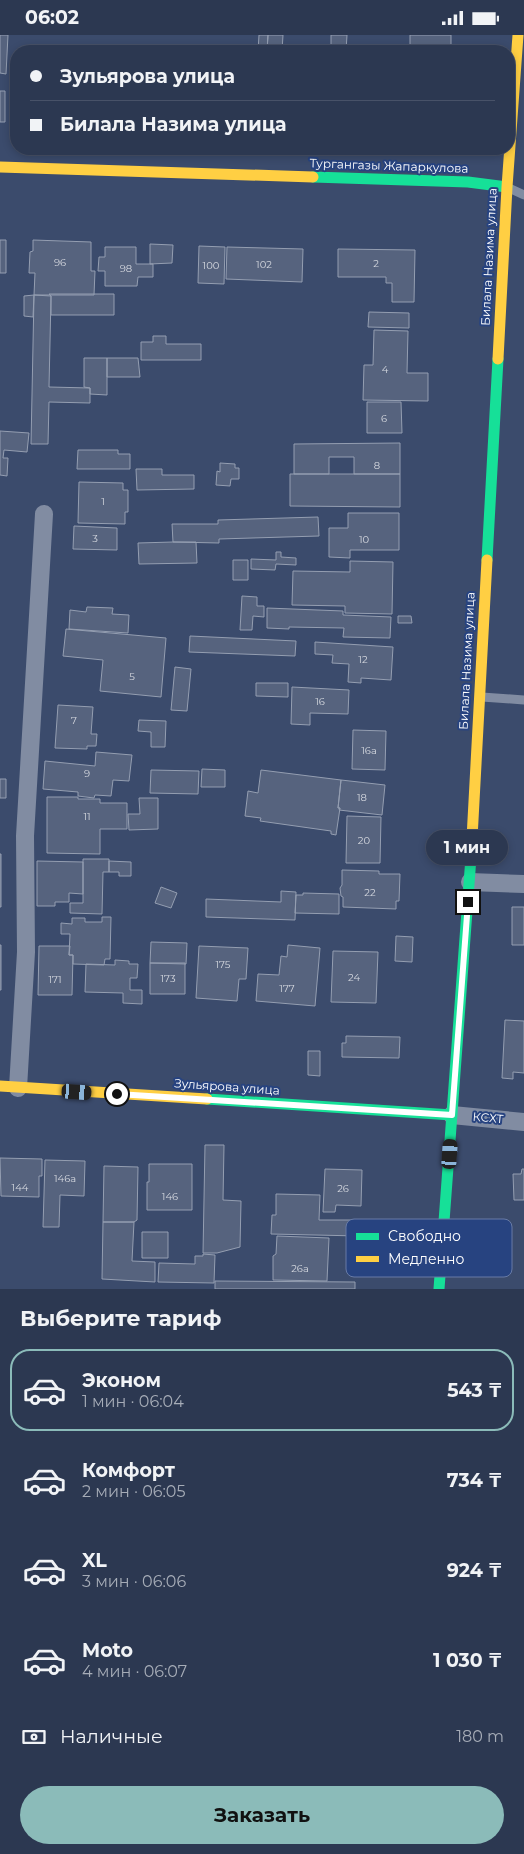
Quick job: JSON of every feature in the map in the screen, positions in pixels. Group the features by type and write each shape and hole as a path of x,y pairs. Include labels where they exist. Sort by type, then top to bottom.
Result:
{"street":[{"name":"Билала Назима улица","path":"515,73 518,35"},
{"name":"Билала Назима улица","path":"444,1219 470,882 509,155"},
{"name":"Тургангазы Жапаркулова","path":"0,167 468,182 506,187"},
{"path":"18,1088 26,952 25,836 44,514"},
{"path":"470,882 524,884"},
{"name":"Зульярова улица","path":"0,1087 452,1115"},
{"name":"КСХТ","path":"452,1115 524,1121"}],"lane":[{"path":"506,187 524,195"},
{"path":"479,697 524,700"}],"building":[{"path":"0,35 8,35 6,74 0,73"},
{"path":"259,35 268,35 267,45 258,45"},
{"path":"268,35 283,35 282,45 267,45"},
{"path":"331,35 347,35 346,45 331,45"},
{"path":"410,35 451,35 451,45 410,45"},
{"path":"0,91 5,91 5,122 0,122"},
{"path":"0,240 6,240 6,273 0,273"},
{"path":"33,240 91,242 91,271 95,271 94,295 34,295 35,273 29,273 30,252 33,251"},
{"path":"150,244 173,245 172,263 150,264"},
{"path":"199,246 225,247 224,284 198,283"},
{"path":"105,247 136,247 136,264 153,264 153,277 138,277 137,286 105,286 105,271 98,271 99,257 105,257"},
{"path":"227,247 303,249 302,282 226,279"},
{"path":"338,249 415,250 414,302 392,302 392,283 386,283 386,277 338,277"},
{"path":"49,294 114,294 114,315 51,315 51,296"},
{"path":"34,295 51,296 49,387 90,388 90,403 49,402 48,444 31,444"},
{"path":"34,295 33,317 24,316 24,296"},
{"path":"369,312 409,313 409,328 368,327"},
{"path":"374,330 408,331 407,373 428,373 428,401 363,400 364,365 373,365"},
{"path":"153,336 166,336 166,344 201,344 201,360 141,360 141,342 153,342"},
{"path":"84,358 107,358 107,395 90,394 90,388 84,387"},
{"path":"107,358 138,358 140,377 107,377"},
{"path":"367,402 401,402 402,433 367,433"},
{"path":"0,431 29,433 27,452 4,450 3,458 8,458 7,476 0,475"},
{"path":"400,443 400,474 354,474 354,457 329,457 329,474 294,474 294,444"},
{"path":"78,450 118,450 118,454 130,454 130,469 77,469"},
{"path":"220,463 235,464 235,468 239,468 239,479 231,479 230,486 216,485 217,471 220,472"},
{"path":"136,469 162,469 162,475 194,475 194,489 137,490"},
{"path":"290,474 400,474 400,507 290,506"},
{"path":"79,482 123,483 123,490 128,490 128,512 125,512 125,524 78,523"},
{"path":"348,513 399,513 399,550 350,550 350,558 329,557 329,528 348,528"},
{"path":"318,517 319,536 219,539 219,543 173,542 172,524 218,524 218,520"},
{"path":"74,526 117,528 117,550 73,549"},
{"path":"196,542 197,563 139,564 138,543"},
{"path":"276,552 281,552 281,557 296,558 296,565 276,564 275,570 251,569 251,559 276,560"},
{"path":"233,560 248,560 248,580 233,580"},
{"path":"350,561 393,562 392,614 345,613 345,606 292,605 293,571 350,572"},
{"path":"242,596 257,597 257,606 264,606 264,617 253,616 252,630 240,630"},
{"path":"87,607 113,608 112,614 129,615 128,633 69,629 70,610 86,612"},
{"path":"267,608 343,611 343,615 391,617 390,638 343,637 344,628 267,628"},
{"path":"398,616 411,616 412,623 398,623"},
{"path":"66,629 166,638 161,697 100,691 103,660 63,656"},
{"path":"190,636 296,641 295,656 189,652"},
{"path":"315,642 393,647 391,680 361,678 361,683 348,682 349,664 332,663 333,655 315,654"},
{"path":"175,667 191,669 187,711 171,710"},
{"path":"256,683 288,683 288,697 256,696"},
{"path":"292,687 349,690 348,714 310,713 310,725 291,724"},
{"path":"58,705 93,707 91,734 97,734 96,746 87,746 87,749 55,748"},
{"path":"139,720 166,721 165,747 151,747 151,732 138,731"},
{"path":"353,730 386,731 385,770 352,769"},
{"path":"96,752 132,755 129,781 113,780 111,796 95,795 94,798 78,796 78,792 43,789 45,761 95,766"},
{"path":"202,769 225,770 225,787 201,787"},
{"path":"151,770 199,771 198,794 150,793"},
{"path":"261,770 341,780 338,808 340,808 336,835 331,834 331,831 260,821 261,818 245,816 248,791 258,793"},
{"path":"0,779 6,779 6,798 0,798"},
{"path":"341,780 385,785 382,815 339,810"},
{"path":"47,797 78,797 78,799 100,799 100,803 127,803 127,829 100,829 100,854 47,853"},
{"path":"139,798 158,798 158,829 129,830 128,814 140,814"},
{"path":"347,816 381,817 380,863 346,863"},
{"path":"1,854 1,907 0,907"},
{"path":"83,859 109,859 109,872 103,872 102,914 70,913 70,903 83,903"},
{"path":"37,861 83,862 83,894 69,893 69,902 55,902 55,906 37,906"},
{"path":"109,861 131,862 131,876 119,876 119,872 109,872"},
{"path":"342,870 379,871 379,874 400,874 399,901 396,901 396,909 343,907 343,897 341,896 340,888 342,885"},
{"path":"161,887 177,893 171,908 155,903"},
{"path":"281,891 296,892 295,920 206,917 206,899 281,902"},
{"path":"303,893 339,894 339,914 295,913 296,895 303,895"},
{"path":"512,907 524,907 524,945 512,945"},
{"path":"102,917 111,917 110,959 105,959 104,965 73,964 73,955 69,955 70,934 61,934 61,923 72,924 72,918 85,918 85,922 102,922"},
{"path":"396,936 413,937 412,962 395,961"},
{"path":"151,942 187,943 186,964 150,963"},
{"path":"1,945 1,990 0,990"},
{"path":"288,945 320,948 315,1006 256,1001 258,974 279,975 281,956 287,957"},
{"path":"39,946 70,946 69,955 73,955 72,995 38,995"},
{"path":"199,946 248,948 246,979 239,979 237,1001 196,998"},
{"path":"333,951 378,952 376,1003 331,1002"},
{"path":"115,960 129,961 129,964 138,964 137,978 130,978 130,990 142,990 142,1004 123,1003 123,993 85,992 86,964 115,965"},
{"path":"150,963 185,963 185,994 150,994"},
{"path":"505,1020 524,1021 524,1073 513,1072 513,1079 502,1078"},
{"path":"346,1036 400,1037 399,1058 342,1057 342,1043 346,1043"},
{"path":"308,1051 320,1051 320,1076 308,1075"},
{"path":"205,1145 224,1145 223,1200 241,1201 240,1247 217,1253 203,1253"},
{"path":"0,1158 42,1159 42,1176 39,1176 39,1197 1,1196"},
{"path":"45,1160 85,1161 84,1196 60,1195 59,1227 43,1227"},
{"path":"149,1164 192,1164 192,1210 147,1210"},
{"path":"104,1166 138,1167 137,1220 134,1222 103,1222"},
{"path":"325,1169 362,1170 361,1206 336,1205 335,1212 323,1212"},
{"path":"522,1169 524,1169 524,1200 514,1200 513,1174 521,1174"},
{"path":"276,1194 320,1195 319,1220 346,1220 346,1236 271,1234 272,1215 276,1215"},
{"path":"103,1222 134,1222 132,1261 155,1262 155,1282 102,1279"},
{"path":"142,1232 168,1232 168,1258 142,1258"},
{"path":"277,1236 329,1238 327,1281 273,1280 273,1256 276,1254"},
{"path":"203,1254 215,1255 214,1283 158,1282 159,1263 195,1264 195,1256 203,1256"},
{"path":"215,1281 355,1282 355,1289 215,1289"}],"traffic: fast":[{"path":"313,177 468,182 507,187"},
{"path":"487,560 498,359"},
{"path":"444,1219 471,857"},
{"path":"207,1099 452,1115"},
{"path":"439,1289 440,1277"}],"traffic: slow":[{"path":"515,76 518,35"},
{"path":"498,359 509,155"},
{"path":"0,167 313,177"},
{"path":"471,857 487,560"},
{"path":"0,1086 207,1099"}],"route":[{"path":"117,1094 452,1115 468,902"}]}
